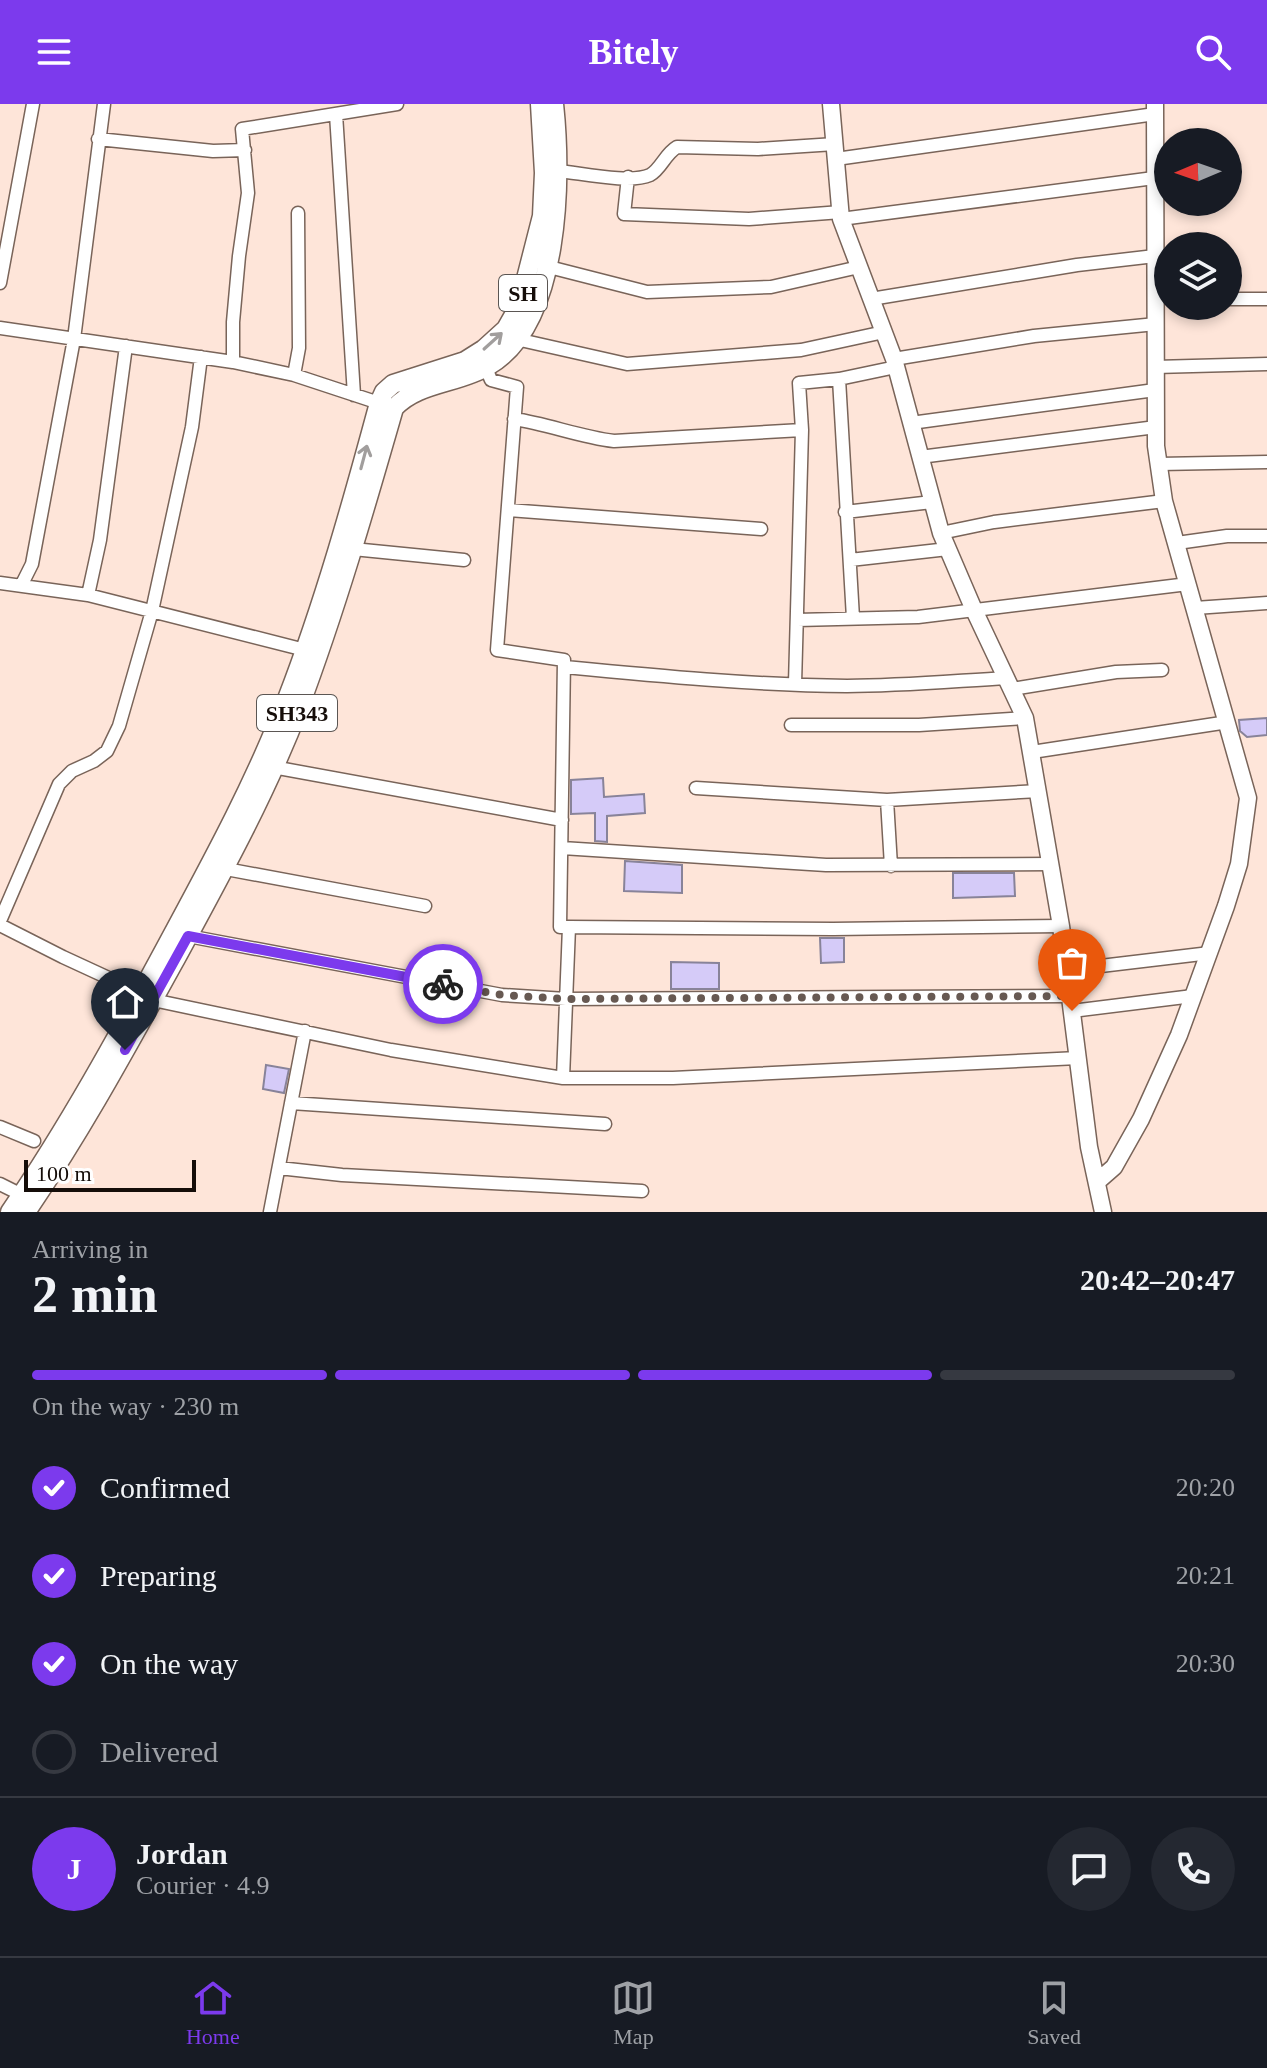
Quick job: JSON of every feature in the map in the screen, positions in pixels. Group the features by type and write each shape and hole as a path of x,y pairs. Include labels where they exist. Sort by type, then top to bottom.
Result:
{"main road":[{"name":"SH","path":"387,406 384,392 393,384 465,361 506,329 519,306 542,216 544,173 540,104"},
{"path":"387,406 405,396 486,368 500,359 530,318 549,267 559,171 554,104"},
{"name":"SH343","path":"10,1212 24,1203 83,1126 238,811 311,652 353,549 387,406"},
{"name":"SH343","path":"147,996 188,936 226,869 298,709 341,542 387,406"}],"street":[{"path":"0,283 33,104"},
{"path":"22,584 32,564 74,339 104,104"},
{"path":"233,362 237,269 248,193 242,129 319,110 336,114 397,104"},
{"path":"831,104 841,215 895,363 941,533 1025,718 1061,926 1089,1147 1103,1212"},
{"path":"559,171 645,177 654,173 669,152 677,147 836,152 1155,109"},
{"path":"336,114 354,395"},
{"path":"98,139 213,151 245,150"},
{"path":"628,177 624,214 749,219 841,215 1154,178"},
{"path":"294,375 299,348 298,213"},
{"path":"871,299 1077,265 1154,256"},
{"path":"549,267 647,292 771,287 859,267"},
{"path":"1242,299 1267,299"},
{"path":"1098,1181 1114,1167 1141,1119 1210,953 1239,864 1248,798 1164,501 1156,427 1157,320"},
{"path":"795,684 802,430 799,383 839,379 895,363 1034,336 1156,324"},
{"path":"0,328 233,362 294,375 387,406"},
{"path":"516,339 627,364 801,350 884,332"},
{"path":"88,595 100,540 126,346"},
{"path":"201,357 192,427 152,611 119,726 107,751 72,771 59,784 0,923 63,957 147,996 391,1050 563,1078 673,1078 1078,1058"},
{"path":"1155,367 1267,364"},
{"path":"486,368 491,380 517,387 497,650 564,660 565,667 560,927 833,929 1061,926"},
{"path":"839,379 853,618"},
{"path":"911,423 1155,390"},
{"path":"514,419 614,441 802,430"},
{"path":"920,457 1156,427"},
{"path":"1159,464 1267,462"},
{"path":"941,533 994,522 1164,501"},
{"path":"845,512 932,502"},
{"path":"508,510 761,529"},
{"path":"1177,543 1227,536 1267,536"},
{"path":"353,549 464,560"},
{"path":"850,560 918,555 948,549"},
{"path":"0,583 88,595 311,652"},
{"path":"797,620 918,617 1188,584"},
{"path":"1195,608 1267,603"},
{"path":"565,667 689,679 850,686 1010,684 1162,670"},
{"path":"791,725 919,725 1025,718"},
{"path":"1032,752 1228,722"},
{"path":"273,767 562,820"},
{"path":"696,788 887,800 1039,791"},
{"path":"887,800 891,866"},
{"path":"562,848 785,864 1051,864"},
{"path":"226,869 425,906"},
{"path":"563,1078 569,927"},
{"path":"188,936 502,995 566,999 1071,1004 1193,996"},
{"path":"1067,970 1210,953"},
{"path":"270,1212 305,1031"},
{"path":"291,1103 605,1124"},
{"path":"0,1127 34,1141"},
{"path":"279,1168 342,1175 642,1191"},
{"path":"0,1184 24,1203"}],"building":[{"path":"1267,718 1267,735 1247,737 1240,731 1239,720"},
{"path":"603,778 604,797 644,794 645,813 607,816 607,842 595,841 595,813 571,814 571,780"},
{"path":"625,861 682,865 682,893 624,891"},
{"path":"953,873 1014,873 1015,896 953,898"},
{"path":"820,938 844,938 844,962 821,963"},
{"path":"671,962 719,963 719,989 671,989"},
{"path":"266,1065 289,1069 284,1093 263,1089"}],"way so far":[{"path":"443,984 502,995 566,999 1070,996 1072,1011"}],"route":[{"path":"125,1050 188,936 443,984"}]}
